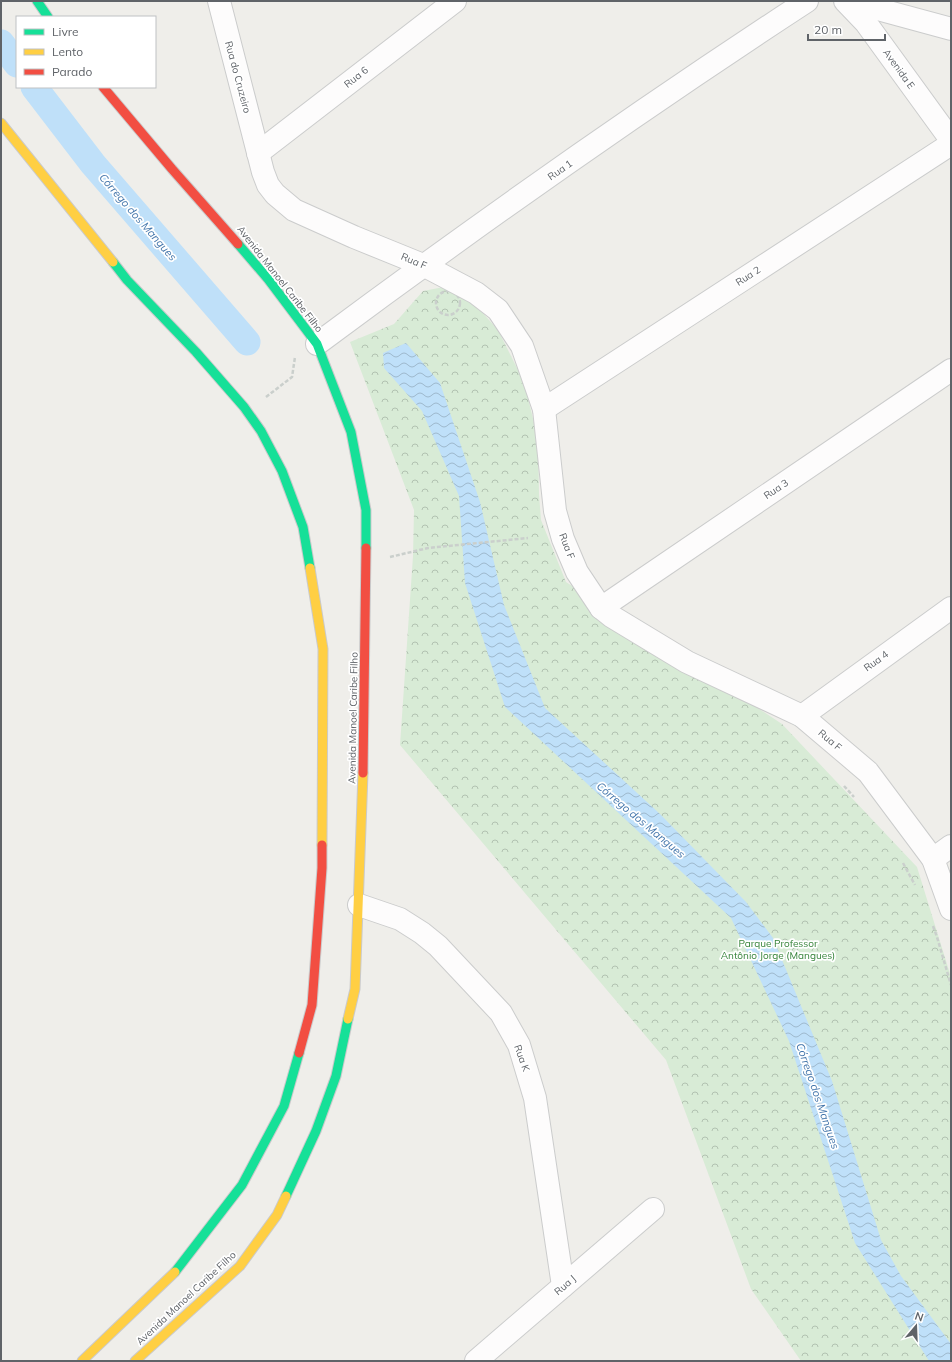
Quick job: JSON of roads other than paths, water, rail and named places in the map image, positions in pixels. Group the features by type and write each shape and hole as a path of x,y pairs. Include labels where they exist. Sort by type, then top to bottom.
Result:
{"main road":[{"path":"36,1 47,16"},
{"name":"Avenida Manoel Caribe Filho","path":"104,88 268,279 317,344 351,432 366,510 364,737 355,989 336,1076 316,1131 277,1215 240,1266 135,1361"},
{"path":"1,123 127,280 196,352 244,407 261,431 282,471 303,527 323,649 322,868 312,1004 284,1106 242,1185 177,1272 82,1361"}],"street":[{"name":"Rua do Cruzeiro","path":"219,1 258,153"},
{"name":"Rua 6","path":"258,153 455,1"},
{"name":"Rua 1","path":"317,344 423,265 722,57 807,1"},
{"name":"Avenida E","path":"845,1 866,23 951,140"},
{"path":"848,1 951,29"},
{"name":"Rua 2","path":"544,409 951,144"},
{"name":"Rua F","path":"258,153 262,172 268,185 275,194 294,210 354,237 423,265 476,293 498,310 522,346 544,409 555,510 563,540 577,572 601,608 611,616 687,662 802,716 868,772 933,859 951,909"},
{"name":"Rua 3","path":"601,608 951,370"},
{"name":"Rua 4","path":"802,716 951,608"},
{"path":"933,859 951,846"},
{"name":"Rua K","path":"359,905 400,920 422,933 438,946 501,1013 519,1046 535,1098 563,1286"},
{"name":"Rua J","path":"476,1361 653,1209"}],"water":[{"path":"406,343 440,383 480,502 504,605 545,708 660,814 746,902 773,938 832,1081 881,1240 901,1276 951,1344 951,1361 929,1361 855,1243 789,1041 731,918 505,707 465,583 459,496 422,411 384,368 383,353"}],"waterway":[{"name":"Córrego dos Mangues","path":"1,43 16,63"},
{"name":"Córrego dos Mangues","path":"35,88 93,164 247,342"}],"park label":[{"name":"Parque Professor Antônio Jorge (Mangues)","path":"778,948"}]}
